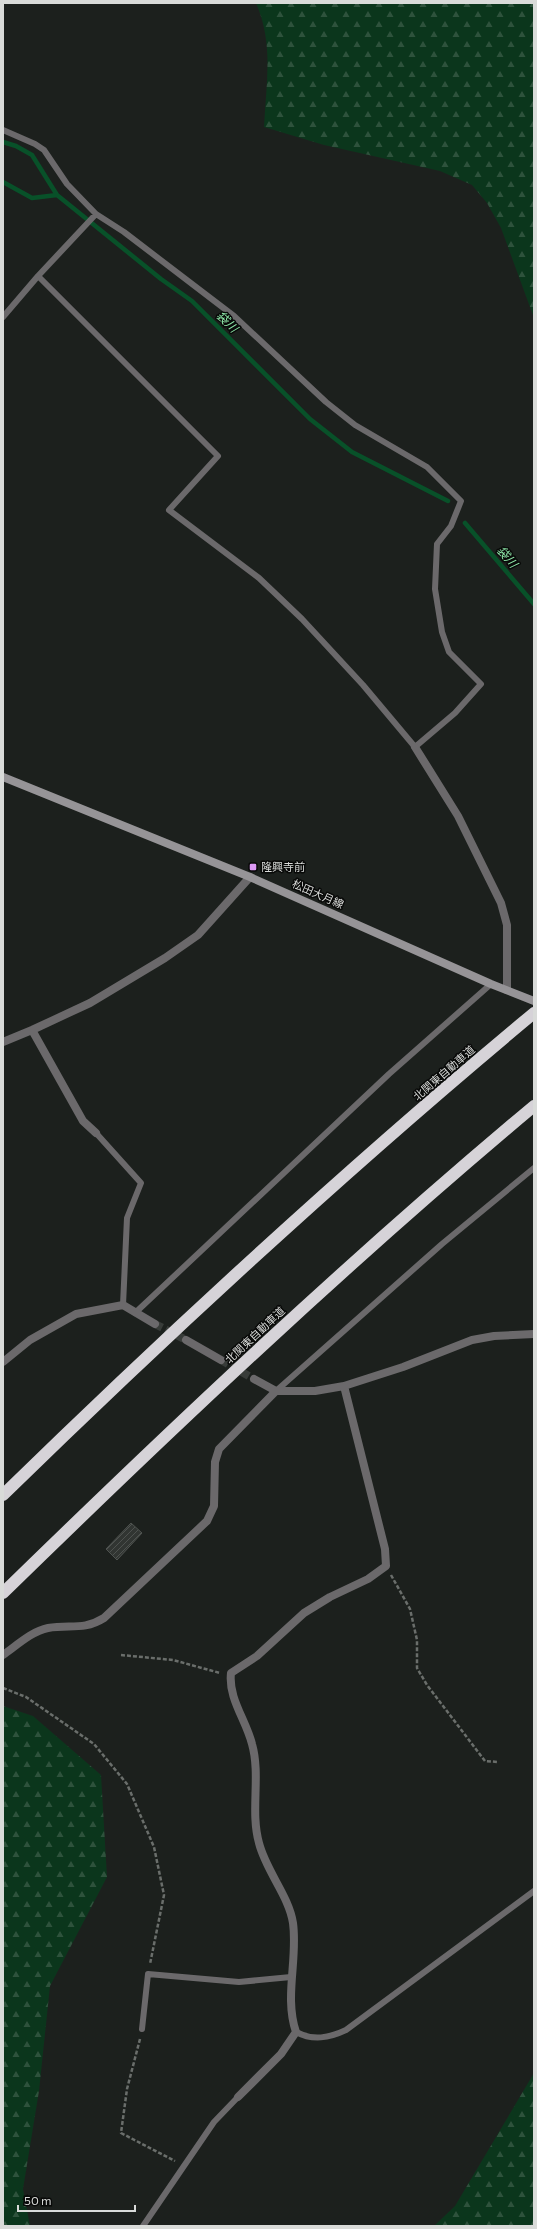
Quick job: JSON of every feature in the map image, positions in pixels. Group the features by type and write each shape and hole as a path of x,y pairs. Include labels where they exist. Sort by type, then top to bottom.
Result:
{"highway":[{"name":"北関東自動車道","path":"3,1495 200,1307 373,1151 534,1013"},
{"name":"北関東自動車道","path":"3,1593 133,1467 263,1346 377,1242 534,1106"}],"main road":[{"name":"松田大月線","path":"3,777 250,877 491,984 534,1000"}],"street":[{"path":"415,747 458,816 501,903 506,925 507,990"},
{"path":"3,1042 90,1003 185,944 198,935 250,877"},
{"path":"32,1030 83,1122 96,1133"},
{"path":"3,1362 30,1340 76,1314 123,1306 155,1324"},
{"path":"254,1379 276,1391 315,1391 344,1386 403,1367 472,1340 494,1336 534,1334"},
{"path":"186,1340 221,1360"},
{"path":"238,2097 281,2054 296,2032 293,2021 291,1977 295,1945 290,1909 267,1866 259,1844 256,1812 257,1791 254,1751 250,1732 230,1688 231,1673 257,1656 304,1613 330,1596 368,1579 386,1566 385,1549 344,1386"},
{"path":"3,1655 40,1631 48,1628 84,1627 104,1618 207,1521 214,1506 215,1462 219,1449 276,1391"}],"lane":[{"path":"3,130 35,144 44,150 67,184 96,214 124,232 234,316 326,402 355,425 427,466 461,501 451,526 437,544 435,589 442,632 449,652 482,684 455,713 415,747 322,640 263,582 169,510 218,456 38,276"},
{"path":"3,317 38,276 96,214"},
{"path":"135,1313 389,1074 491,984"},
{"path":"96,1133 140,1183 127,1218 123,1306"},
{"path":"276,1391 442,1244 534,1168"},
{"path":"296,2032 304,2036 318,2038 332,2037 346,2030 534,1891"},
{"path":"142,2029 148,1974 239,1982 291,1977"},
{"path":"143,2226 183,2165 214,2122 238,2097"}],"path":[{"path":"386,1566 410,1609 417,1640 417,1668 485,1761 498,1762"},
{"path":"121,1655 173,1660 217,1674 231,1673"},
{"path":"3,1688 26,1697 94,1744 127,1784 154,1847 164,1894 148,1974"},
{"path":"142,2029 126,2089 121,2133 183,2165"}],"green space":[{"path":"256,3 534,3 534,318 501,228 487,203 472,185 440,171 324,145 264,127 268,64 262,18"},
{"path":"3,1706 33,1716 101,1775 107,1877 50,1986 39,2091 23,2189 30,2226 3,2226"},
{"path":"534,2073 534,2226 434,2226 455,2206"}],"building":[{"path":"131,1523 142,1533 117,1560 106,1549"}],"waterway":[{"name":"袋川","path":"3,142 16,146 32,155 57,195 161,279 192,301 310,419 352,452 448,501"},
{"path":"3,182 32,198 57,195"},
{"name":"袋川","path":"465,523 534,604"}],"tunnel":[{"path":"155,1324 186,1340"},
{"path":"221,1360 254,1379"}],"place":[{"name":"隆興寺前","path":"253,867"}]}
